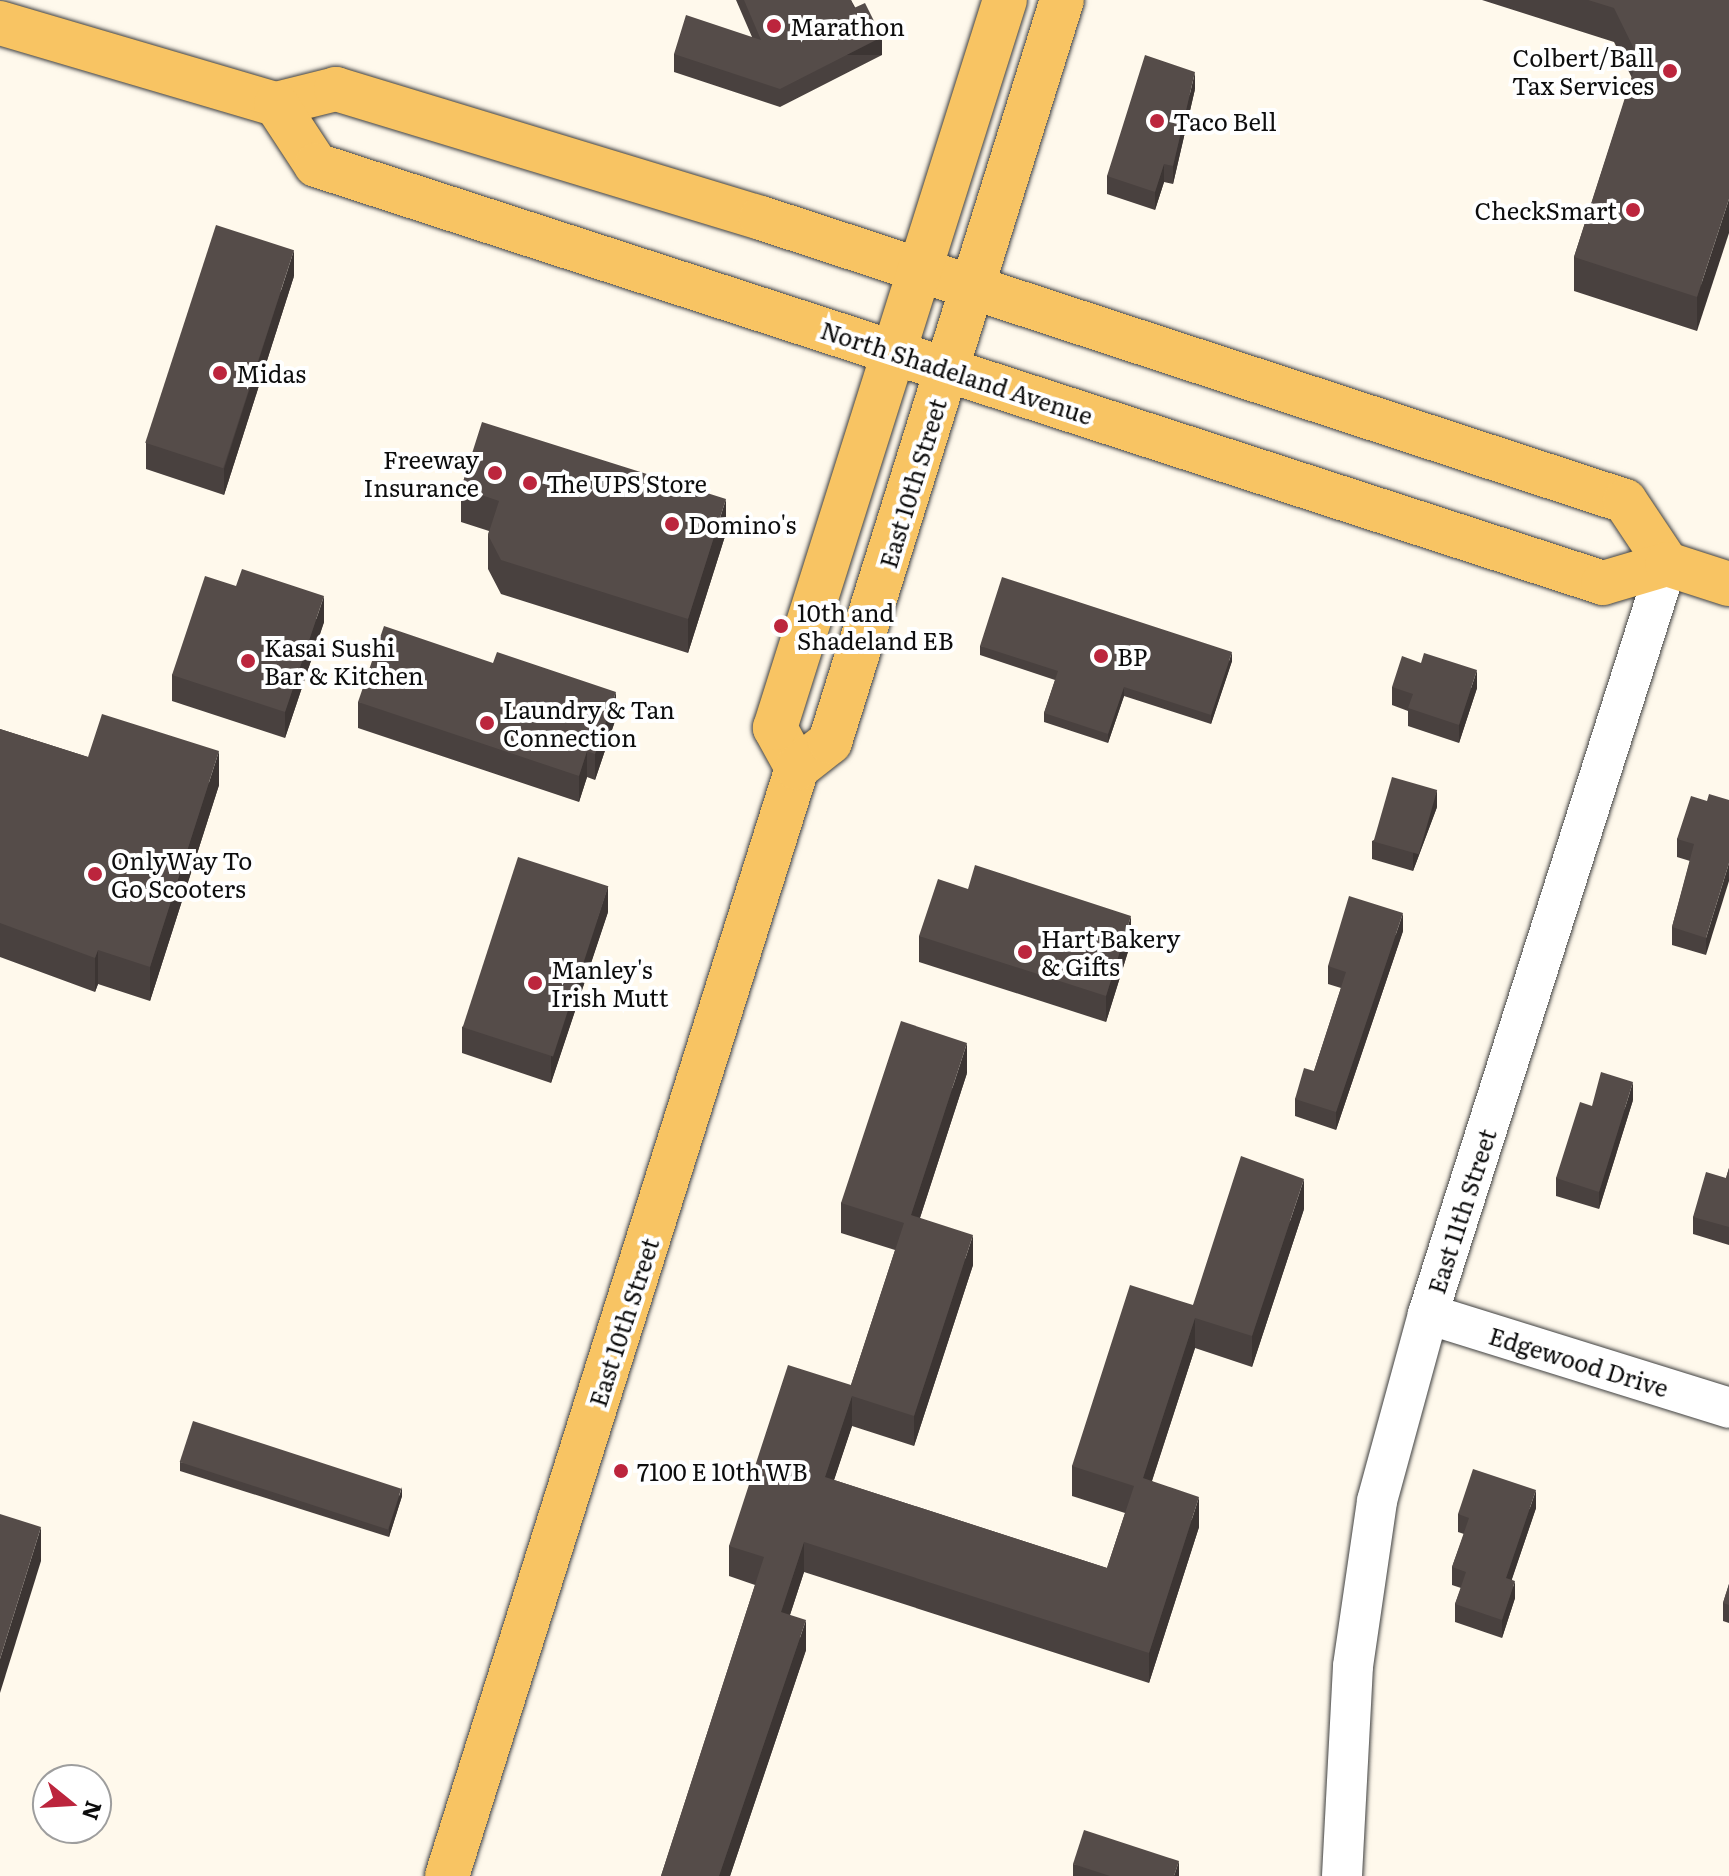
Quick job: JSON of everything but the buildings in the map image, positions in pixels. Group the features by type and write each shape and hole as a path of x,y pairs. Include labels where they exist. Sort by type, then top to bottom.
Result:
{"main road":[{"path":"797,768 775,728 1005,0"},
{"name":"East 10th Street","path":"447,1876 797,768 830,742 1062,0"},
{"path":"0,23 276,104 336,89 973,287 1625,501 1667,564 1729,584"},
{"name":"North Shadeland Avenue","path":"276,104 316,165 1603,583 1667,564"}],"street":[{"name":"East 11th Street","path":"1342,1876 1353,1666 1377,1501 1428,1314 1667,564"},
{"name":"Edgewood Drive","path":"1428,1314 1729,1408"}],"place":[{"name":"Marathon","path":"774,26"},
{"name":"Colbert/Ball Tax Services","path":"1670,71"},
{"name":"Taco Bell","path":"1157,121"},
{"name":"CheckSmart","path":"1633,210"},
{"name":"Midas","path":"220,373"},
{"name":"Freeway Insurance","path":"495,473"},
{"name":"The UPS Store","path":"530,483"},
{"name":"Domino's","path":"672,524"},
{"name":"10th and Shadeland EB","path":"781,626"},
{"name":"BP","path":"1101,656"},
{"name":"Kasai Sushi Bar & Kitchen","path":"248,661"},
{"name":"Laundry & Tan Connection","path":"487,723"},
{"name":"OnlyWay To Go Scooters","path":"95,874"},
{"name":"Hart Bakery & Gifts","path":"1025,952"},
{"name":"Manley's Irish Mutt","path":"535,983"},
{"name":"7100 E 10th WB","path":"621,1471"}]}
